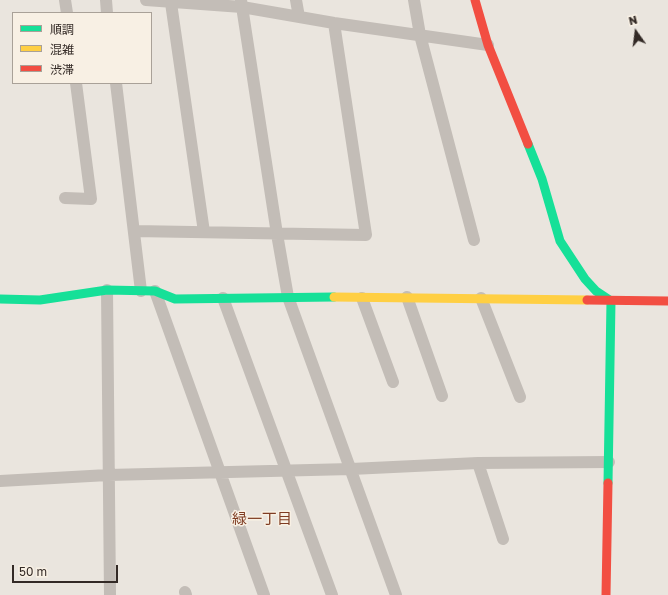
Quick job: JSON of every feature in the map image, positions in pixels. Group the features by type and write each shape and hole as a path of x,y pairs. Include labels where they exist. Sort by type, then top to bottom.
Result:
{"street":[{"path":"65,0 67,12"},
{"path":"106,0 107,12"},
{"path":"146,0 242,4 299,17 334,23 488,45"},
{"path":"296,0 299,17"},
{"path":"414,0 420,35 474,240"},
{"path":"475,0 488,45 542,179 560,241 596,291 611,301"},
{"path":"171,2 204,232"},
{"path":"242,4 288,297 396,595"},
{"path":"134,231 366,235 334,23"},
{"path":"65,198 91,199 76,84"},
{"path":"116,84 141,291"},
{"path":"0,298 40,300 107,290 155,291 175,298 481,298 668,301"},
{"path":"107,290 110,595"},
{"path":"155,291 264,595"},
{"path":"223,298 285,471 332,595"},
{"path":"362,298 393,382"},
{"path":"407,298 442,396"},
{"path":"481,298 520,397"},
{"path":"606,595 611,301"},
{"path":"0,481 108,475 285,471 478,464 609,462"},
{"path":"478,464 503,539"}],"traffic: fast":[{"path":"528,144 542,179 560,241 585,279 596,291 611,301 608,483"},
{"path":"0,299 40,300 107,290 155,291 175,299 334,297"}],"traffic: slow":[{"path":"334,297 587,300"}],"traffic: jam":[{"path":"475,0 488,45 528,144"},
{"path":"587,300 668,301"},
{"path":"606,595 608,483"}],"district":[{"name":"緑一丁目","path":"262,519"}]}
